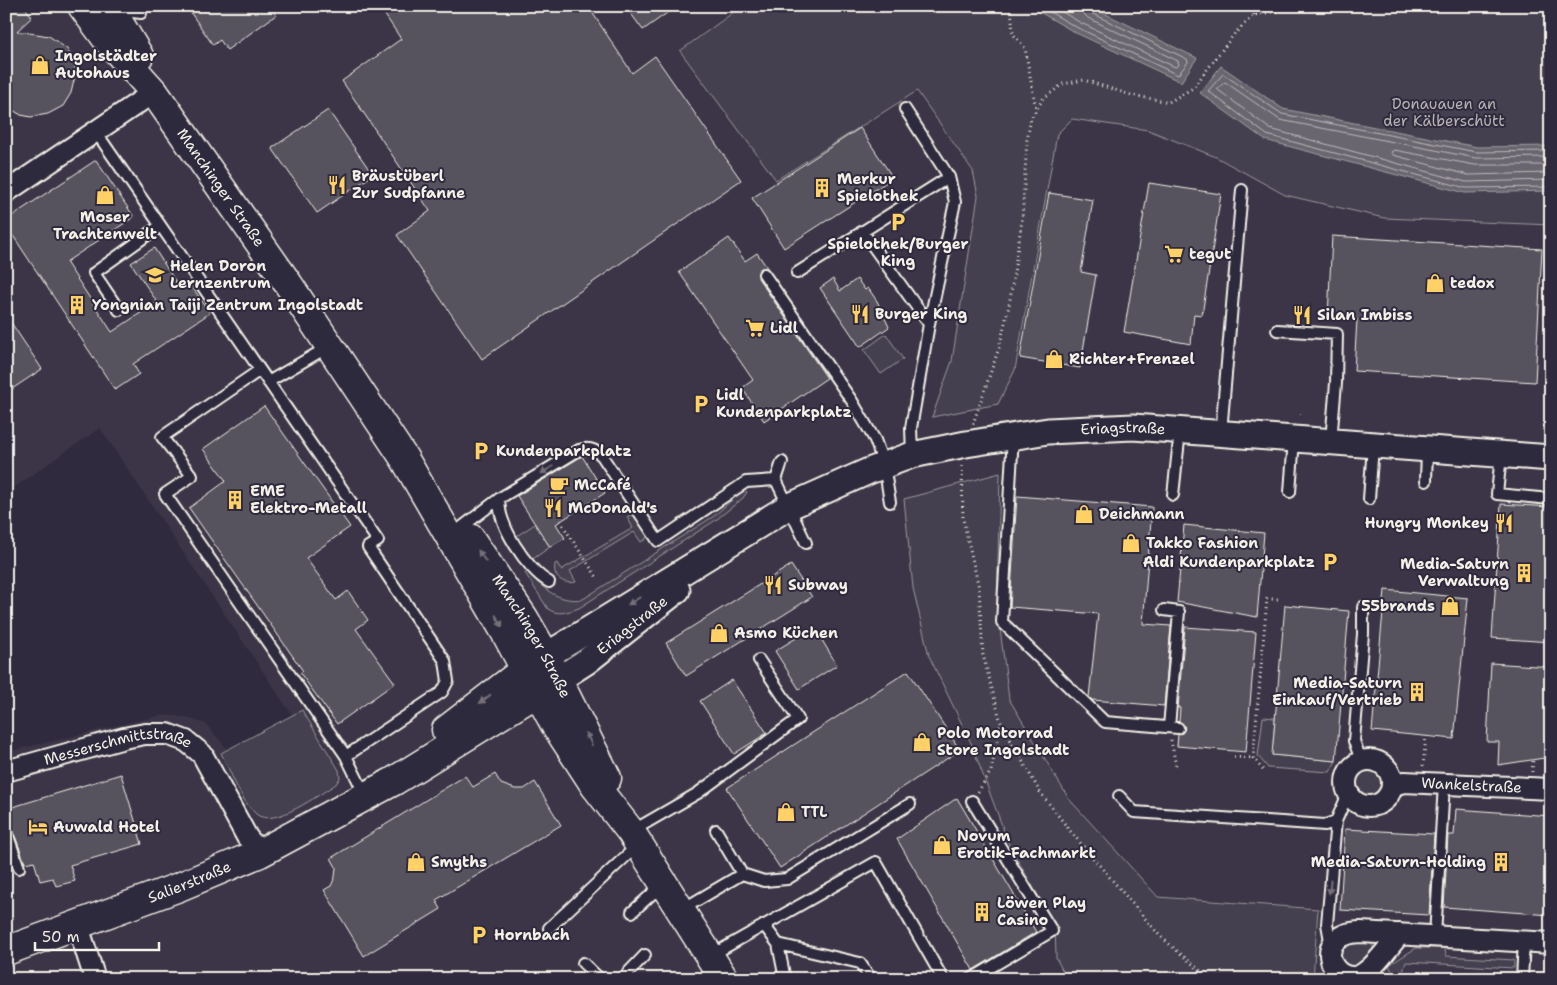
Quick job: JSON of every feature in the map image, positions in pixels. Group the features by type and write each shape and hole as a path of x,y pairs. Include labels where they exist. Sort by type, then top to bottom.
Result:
{"main road":[{"name":"Manchinger Straße","path":"82,6 109,42 154,92 404,458 505,632 541,674 607,777 635,838 724,979"},
{"name":"Manchinger Straße","path":"110,8 134,47 154,92"},
{"name":"Manchinger Straße","path":"404,458 439,497 462,527 524,618 541,674"},
{"name":"Salierstraße","path":"6,951 78,926 260,853 394,780 541,674"}],"street":[{"path":"6,192 154,92"},
{"name":"Eriagstraße","path":"541,674 587,661 658,606 722,550 788,507 884,465 912,455 1013,435 1088,428 1221,432 1299,422 1331,441 1551,458"},
{"name":"Messerschmittstraße","path":"6,771 138,735 167,734 186,741 202,754 247,837 260,853"},
{"path":"1369,759 1383,764 1388,770 1392,785 1386,798 1374,806 1359,804 1348,794 1346,774 1350,768 1361,760 1369,759"},
{"name":"Wankelstraße","path":"1392,785 1404,782 1551,789"},
{"path":"78,926 95,979"},
{"path":"1400,934 1366,971 1356,977 1343,976 1333,968 1329,957 1331,946 1338,937 1348,932 1400,934 1551,943"}],"lane":[{"path":"110,8 141,13"},
{"path":"905,109 949,177 955,202 929,324 911,428 912,455"},
{"path":"96,132 378,541 368,547 445,661 448,670 448,681 442,692 346,756"},
{"path":"797,273 949,177"},
{"path":"1221,432 1242,190"},
{"path":"119,310 94,273 160,226"},
{"path":"862,232 929,324"},
{"path":"764,274 852,401 875,440 884,465 890,502"},
{"path":"1277,330 1337,334 1336,383 1331,441"},
{"path":"268,382 329,346"},
{"path":"260,370 162,437 192,476 165,494 346,756 365,795"},
{"path":"1290,492 1299,422"},
{"path":"1173,495 1180,430"},
{"path":"1013,435 1002,622 1105,722 1173,728 1179,612 1164,610"},
{"path":"1369,499 1374,444"},
{"path":"462,527 500,498 579,450 586,448 598,452 602,456 658,541 746,482 776,480"},
{"path":"1426,481 1427,449"},
{"path":"1501,454 1497,494 1551,499"},
{"path":"782,462 776,480 806,543"},
{"path":"500,498 499,509 503,523 529,565 540,577 549,582"},
{"path":"1361,760 1354,741 1363,634 1363,607"},
{"path":"548,928 635,838 698,794 798,719 760,660"},
{"path":"1435,936 1444,784"},
{"path":"1331,946 1327,924 1336,821 1348,794"},
{"path":"1119,796 1134,812 1325,825 1336,821"},
{"path":"971,979 1052,931 972,801"},
{"path":"716,830 742,874 764,881 787,880 910,804"},
{"path":"6,830 19,868"},
{"path":"709,956 876,862 943,979"},
{"path":"680,910 742,874"},
{"path":"632,912 664,884"},
{"path":"764,925 778,944 785,979"},
{"path":"1522,979 1524,941"},
{"path":"778,944 860,963 871,979"},
{"path":"622,979 645,955"},
{"path":"583,963 600,979"}],"path":[{"path":"1010,6 1013,34 1025,48 1036,110"},
{"path":"1254,6 1254,15"},
{"path":"1210,979 1160,936 1072,832 1040,792 1002,723 983,655 979,588 963,519 960,473 966,444 999,348 1009,306 1022,220 1027,140 1031,118 1043,99 1063,84 1084,80 1131,95 1169,102 1192,88 1235,33 1254,15 1306,6"},
{"path":"560,521 598,579"},
{"path":"1263,770 1253,758 1267,599 1280,598"},
{"path":"972,801 991,771 1002,723"},
{"path":"1173,728 1176,766"},
{"path":"1422,783 1426,736"},
{"path":"1234,757 1253,758"}],"shaded area":[{"path":"6,6 742,6 680,51 917,91 973,171 978,196 967,273 952,361 933,417 1015,370 1057,134 1072,119 1173,133 1285,195 1384,218 1551,225 1551,979 1313,979 1318,909 1158,897 1069,799 1009,699 997,605 1000,473 929,656 971,743 1010,847 1055,925 1056,958 1067,979 6,979 6,752 162,715 185,717 206,724 228,750 221,754 264,818 281,816 336,784 340,777 339,770 302,710 292,715 100,428 6,493"}],"green space":[{"name":"Donauauen an der Kälberschütt","path":"742,6 1551,6 1551,225 1384,218 1285,195 1216,157 1148,130 1072,119 1057,134 1015,370 998,404 932,417 952,361 978,196 973,171 917,91 776,180 680,51"},
{"path":"886,334 903,359 881,374 864,350"},
{"path":"1000,473 997,605 1009,699 1069,799 1158,897 1318,909 1313,979 1067,979 1056,958 1055,925 1010,847 971,743 929,656 913,588 904,499"},
{"path":"744,489 747,492 743,498 716,520 579,608 559,613 548,609 525,573 527,571 551,593 566,599 583,599 714,516"},
{"path":"630,515 639,518 648,534 646,539 641,542 634,532 570,571 576,582 563,581 557,577 555,564 557,563 561,570 633,528 627,517"},
{"path":"535,524 550,547 530,561 515,537"},
{"path":"302,710 339,770 340,778 336,784 285,814 264,817 256,814 245,801 221,753"},
{"path":"1263,717 1275,718 1272,755 1336,761 1330,772 1268,768 1258,756"},
{"path":"1368,769 1378,772 1381,782 1378,792 1368,795 1358,792 1355,782 1358,772"},
{"path":"1348,940 1370,942 1373,946 1371,954 1366,960 1351,968 1340,961 1338,949"},
{"path":"1416,948 1445,948 1446,956 1514,960 1514,968 1406,962 1403,972 1393,974 1389,965"}],"water":[{"path":"1029,6 1089,6 1197,58 1181,82 1076,33"},
{"path":"1221,66 1283,109 1477,147 1551,146 1551,191 1465,193 1265,140 1200,93"}],"building":[{"name":"Ingolstädter Autohaus","path":"6,6 24,6 32,17 17,31 49,36 67,49 73,59 76,72 71,93 63,106 48,114 31,117 21,115 6,106"},
{"path":"186,6 270,6 276,15 227,50 220,40 213,45"},
{"path":"379,6 588,6 632,73 655,56 741,180 482,359 397,235 430,211 342,81 401,39"},
{"path":"636,6 677,6 643,30 629,11"},
{"path":"328,110 373,175 317,213 272,148"},
{"name":"Merkur Spielothek","path":"860,128 893,178 784,248 752,198"},
{"path":"96,160 134,217 66,262 112,332 157,302 131,263 154,248 179,287 188,281 210,313 133,364 139,374 115,390 6,225 6,220"},
{"name":"tegut","path":"1149,183 1221,194 1202,315 1194,314 1191,344 1124,332"},
{"path":"1049,193 1093,200 1081,272 1096,275 1080,368 1020,358"},
{"name":"tedox","path":"1332,236 1542,249 1535,382 1354,371 1357,319 1328,317"},
{"name":"Lidl","path":"729,238 745,261 757,253 768,269 760,269 758,278 827,378 764,421 742,388 753,380 679,272"},
{"name":"Burger King","path":"833,279 840,291 857,279 865,290 868,288 877,301 889,327 860,347 820,288"},
{"path":"6,315 42,369 6,393"},
{"path":"264,406 350,527 306,558 336,600 348,591 368,620 356,629 395,683 337,724 300,673 303,671 189,508 226,481 203,449"},
{"name":"McDonald's","path":"582,456 605,493 556,524 565,538 550,547 517,496"},
{"path":"1017,496 1152,507 1143,624 1171,626 1164,706 1092,700 1089,697 1098,614 1010,607"},
{"name":"Media-Saturn Verwaltung","path":"1501,504 1551,507 1551,642 1492,638"},
{"path":"1184,525 1264,533 1257,617 1177,602"},
{"name":"Asmo Küchen","path":"791,565 812,597 686,676 666,643"},
{"name":"Media-Saturn Einkauf/Vertrieb","path":"1385,590 1468,598 1454,739 1372,731"},
{"path":"1285,605 1349,611 1336,761 1272,755"},
{"path":"814,627 837,665 799,689 775,651"},
{"path":"1185,627 1256,632 1246,752 1177,746 1178,735 1185,728 1179,721 1180,708 1178,708"},
{"path":"1491,663 1551,667 1551,757 1498,765 1499,742 1487,742"},
{"path":"908,671 960,750 780,868 727,788"},
{"path":"732,680 767,733 734,754 700,701"},
{"path":"121,774 142,844 70,865 75,881 56,886 53,878 40,881 34,861 25,863 12,828 6,823 6,809"},
{"name":"Smyths","path":"495,774 501,784 515,789 524,789 535,782 561,825 436,900 441,909 364,956 324,890 331,886 335,877 336,867 331,858 465,776 473,787"},
{"name":"Löwen Play Casino","path":"957,798 1036,932 973,970 897,839"},
{"name":"Media-Saturn-Holding","path":"1456,809 1551,816 1551,915 1444,907 1448,835 1454,835"},
{"path":"1345,829 1434,834 1429,915 1340,910"}],"place":[{"name":"Ingolstädter Autohaus","path":"40,65"},
{"name":"Bräustüberl Zur Sudpfanne","path":"337,185"},
{"name":"Merkur Spielothek","path":"822,188"},
{"name":"Moser Trachtenwelt","path":"105,195"},
{"name":"Spielothek/Burger King","path":"898,222"},
{"name":"tegut","path":"1174,254"},
{"name":"Helen Doron Lernzentrum","path":"155,275"},
{"name":"tedox","path":"1435,283"},
{"name":"Yongnian Taiji Zentrum Ingolstadt","path":"77,305"},
{"name":"Burger King","path":"860,314"},
{"name":"Silan Imbiss","path":"1302,315"},
{"name":"Lidl","path":"755,328"},
{"name":"Richter+Frenzel","path":"1054,359"},
{"name":"Lidl Kundenparkplatz","path":"701,404"},
{"name":"Kundenparkplatz","path":"481,451"},
{"name":"McCafé","path":"559,485"},
{"name":"EME Elektro-Metall","path":"235,500"},
{"name":"McDonald's","path":"553,508"},
{"name":"Deichmann","path":"1084,514"},
{"name":"Hungry Monkey","path":"1504,523"},
{"name":"Takko Fashion","path":"1131,543"},
{"name":"Aldi Kundenparkplatz","path":"1330,562"},
{"name":"Media-Saturn Verwaltung","path":"1524,573"},
{"name":"Subway","path":"773,585"},
{"name":"55brands","path":"1450,606"},
{"name":"Asmo Küchen","path":"719,633"},
{"name":"Media-Saturn Einkauf/Vertrieb","path":"1417,692"},
{"name":"Polo Motorrad Store Ingolstadt","path":"922,742"},
{"name":"TTL","path":"786,812"},
{"name":"Auwald Hotel","path":"38,827"},
{"name":"Novum Erotik-Fachmarkt","path":"942,845"},
{"name":"Smyths","path":"416,862"},
{"name":"Media-Saturn-Holding","path":"1501,862"},
{"name":"Löwen Play Casino","path":"982,912"},
{"name":"Hornbach","path":"479,935"}]}
